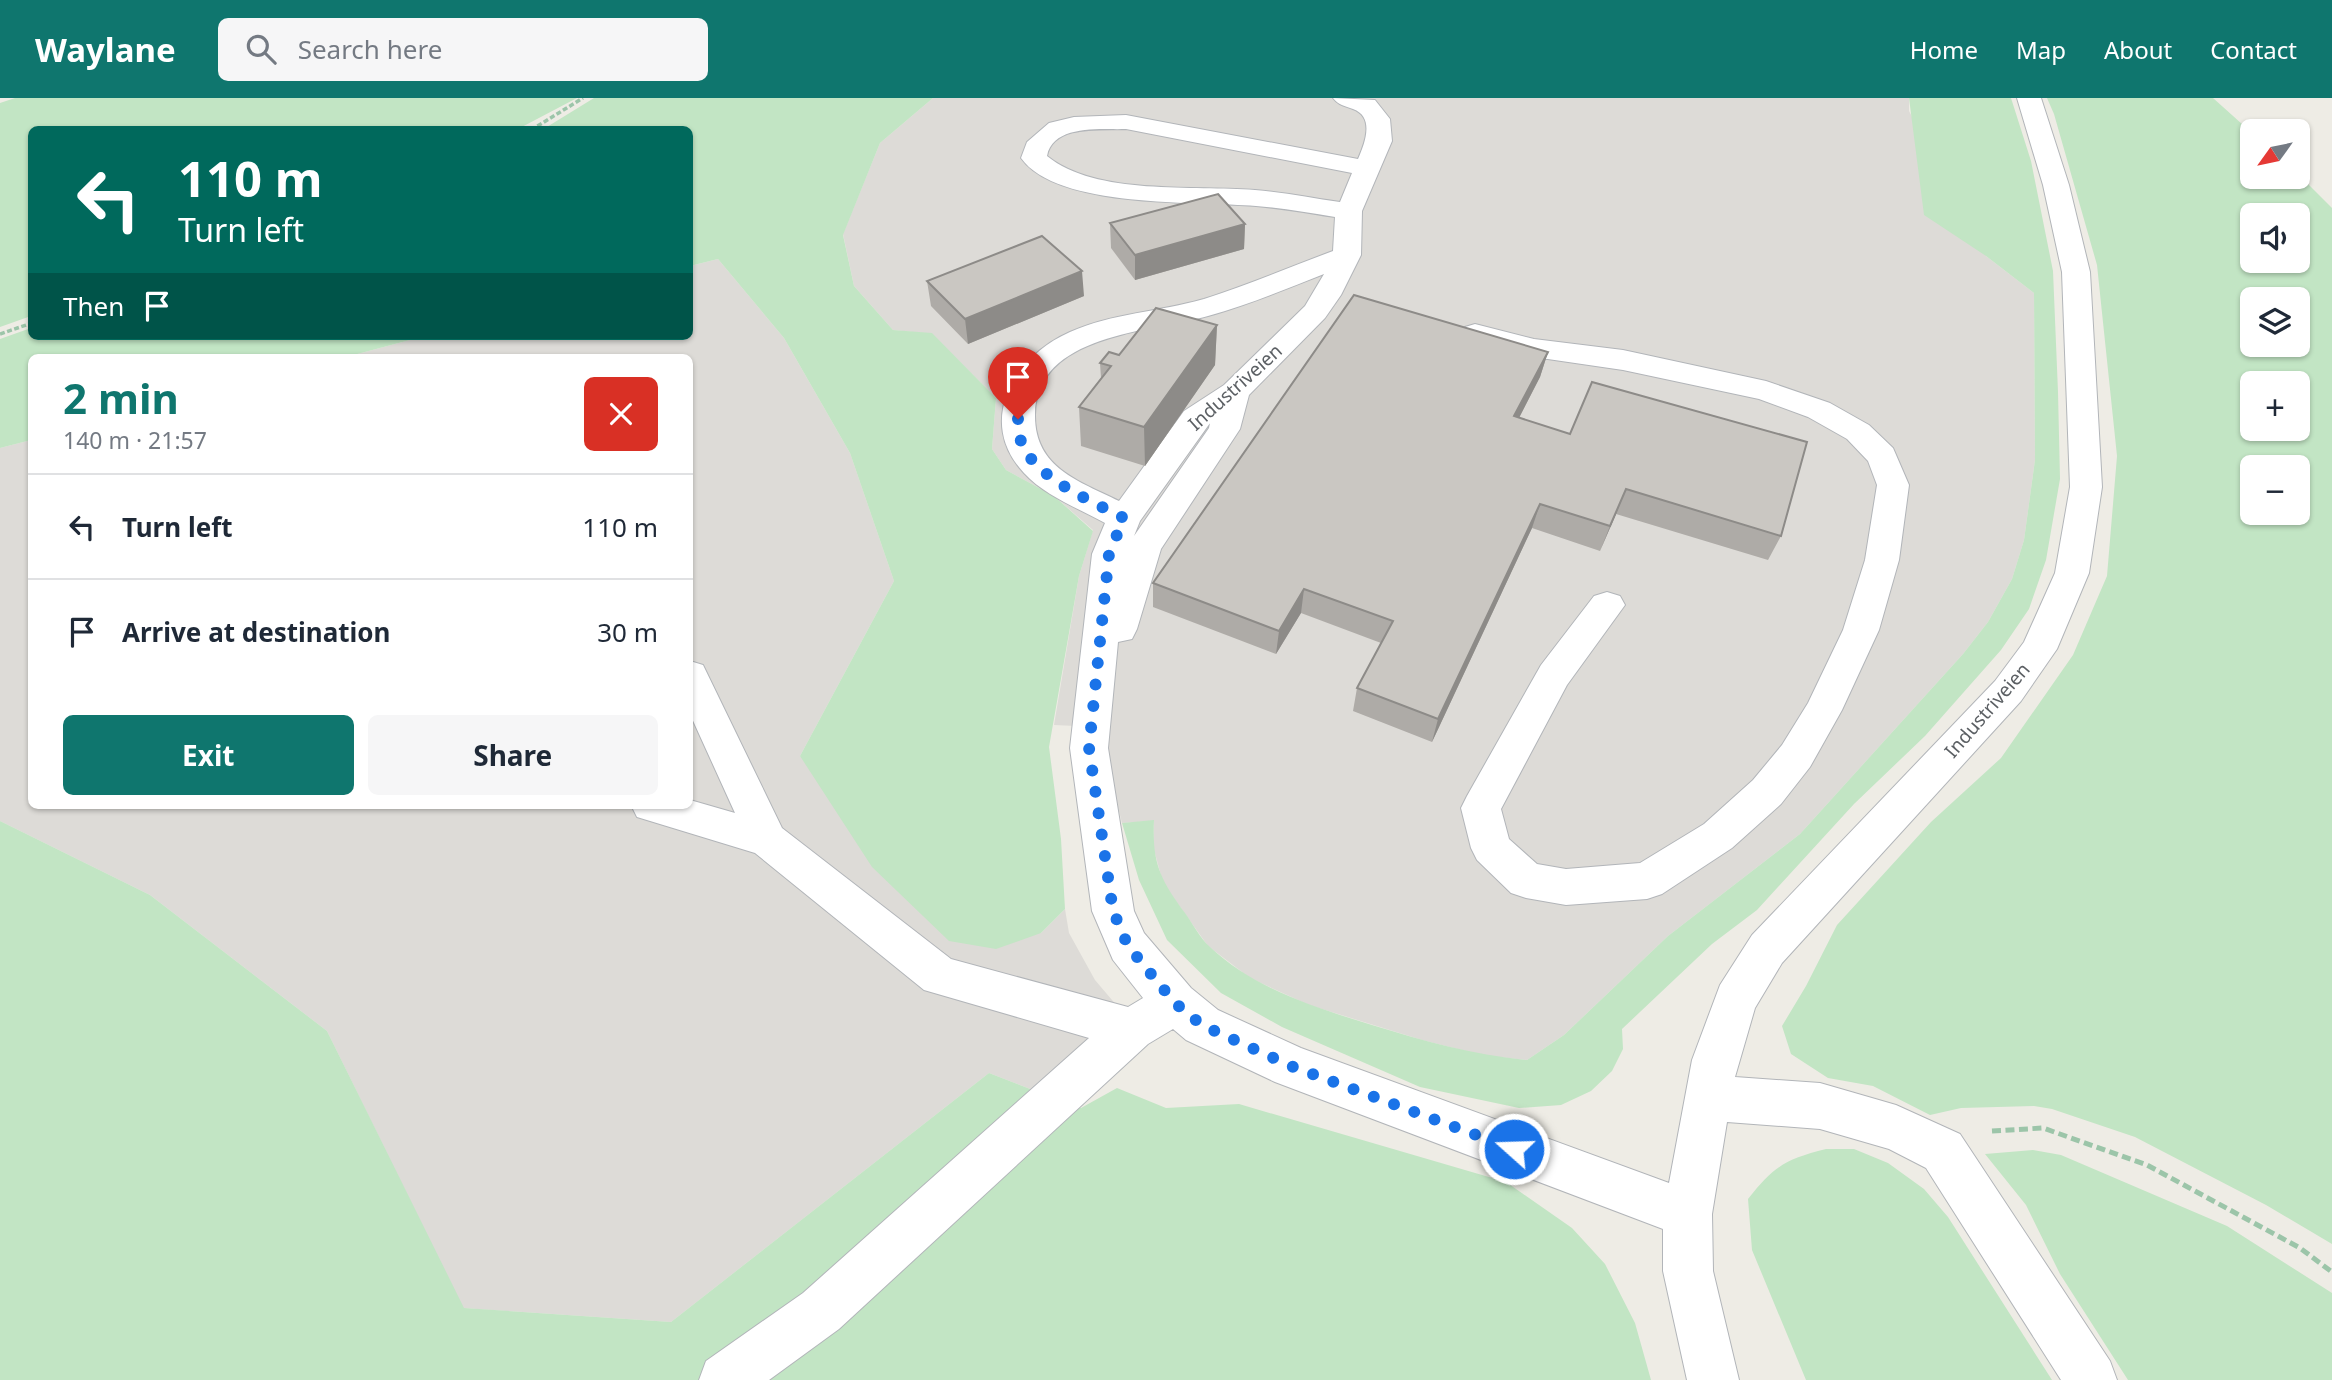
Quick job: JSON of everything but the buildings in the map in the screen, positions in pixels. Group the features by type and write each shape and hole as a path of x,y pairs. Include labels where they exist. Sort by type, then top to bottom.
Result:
{"street":[{"name":"Industriveien","path":"1345,98 1366,105 1378,119 1379,141 1349,211 1347,255 1340,298 1315,312 1235,393 1195,418 1124,518 1109,554 1089,748 1113,911 1128,946 1175,1003 1202,1025 1291,1066 1687,1214"},
{"name":"Industriveien","path":"1713,1380 1688,1271 1687,1214 1715,1060 1736,1000 1767,949 2008,691 2039,649 2072,573 2086,487 2076,272 2056,185 2029,98"},
{"path":"1349,211 1259,198 1122,191 1084,184 1040,166 1034,158 1036,146 1058,128 1074,124 1126,122 1271,148 1367,169"},
{"path":"1124,518 1077,493 1034,465 1021,444 1018,419 1019,395 1031,372 1049,357 1090,334 1125,322 1196,310 1347,255"},
{"path":"1443,324 1534,348 1623,360 1766,391 1819,410 1849,426 1882,456 1892,485 1882,560 1861,630 1823,710 1796,756 1768,792 1717,836 1647,881 1566,887 1526,880 1491,848 1481,808 1554,675 1607,605"},
{"path":"1097,671 1115,640 1144,547 1224,429 1235,393"},
{"path":"693,681 768,840"},
{"path":"664,809 768,840 939,976 1132,1029"},
{"path":"725,1380 821,1311 1132,1029 1175,1003"},
{"path":"1708,1098 1820,1106 1896,1128 1943,1151 2091,1380"}],"path":[{"path":"538,126 583,98"},
{"path":"0,334 28,324"},
{"path":"1943,1151 1981,1132 2043,1128 2147,1165 2300,1248 2332,1272"}],"shaded area":[{"path":"933,98 1909,98 1909,111 1986,256 2034,293 2035,460 2024,540 2012,579 1988,622 1963,654 1800,834 1668,936 1564,1035 1527,1060 1481,1055 1309,1005 1250,978 1208,946 1163,883 1153,846 1154,821 1122,823 1098,727 1054,725 1079,576 1093,530 1054,496 1006,470 992,449 996,398 932,334 893,330 854,286 843,234 880,143"},
{"path":"718,259 784,338 850,453 894,581 800,756 1041,933 1065,909 1069,933 1095,980 1129,1020 1043,1094 989,1073 671,1322 463,1308 327,1031 150,895 0,821 0,448 28,441 28,809 693,809 693,354 357,354 410,340 693,340 693,265"}],"green space":[{"path":"15,98 577,98 524,126 28,126 28,317 0,327 0,103"},
{"path":"594,98 933,98 880,143 843,235 854,286 893,330 932,333 996,398 992,449 1006,470 1054,496 1093,531 1079,576 1049,747 1061,839 1065,909 1041,933 996,949 949,941 872,867 800,756 894,581 850,453 784,338 718,259 693,265 693,126 548,126"},
{"path":"1909,98 2011,98 2031,161 2053,271 2060,479 2046,560 2029,609 2001,650 1925,736 1854,804 1757,910 1712,944 1622,1029 1623,1049 1612,1071 1591,1091 1561,1105 1519,1108 1420,1087 1282,1027 1221,993 1167,940 1139,880 1122,823 1154,820 1156,859 1169,890 1206,943 1246,974 1286,995 1411,1037 1487,1055 1527,1060 1564,1035 1668,936 1800,834 1963,654 1988,622 2012,579 2024,540 2035,460 2034,293 1986,256 1924,215"},
{"path":"2047,98 2213,98 2240,122 2240,189 2310,189 2310,186 2332,208 2332,1244 2266,1205 2135,1137 2052,1109 2034,1106 1961,1108 1930,1115 1873,1086 1828,1078 1791,1054 1782,1026 1837,925 1931,822 2001,758 2073,655 2107,576 2117,456 2097,265 2054,114"},
{"path":"28,329 28,340 410,340 357,354 28,354 28,441 0,448 0,339"},
{"path":"0,821 150,895 327,1031 464,1308 671,1322 989,1073 1043,1094 701,1380 0,1380"},
{"path":"1117,1088 1166,1108 1239,1104 1506,1182 1572,1228 1605,1264 1635,1323 1651,1380 748,1380 1069,1104 1081,1108"},
{"path":"1826,1149 1854,1149 1888,1163 1924,1189 1948,1217 2052,1380 1806,1380 1752,1250 1748,1199 1782,1165"},
{"path":"2033,1150 2061,1155 2227,1226 2332,1293 2332,1380 2128,1380 2060,1274 2026,1205 1985,1154"}],"route":[{"path":"1018,419 1021,444 1034,465 1077,493 1124,518 1109,554 1089,748 1113,911 1128,946 1175,1003 1202,1025 1291,1066 1514,1149"}]}
